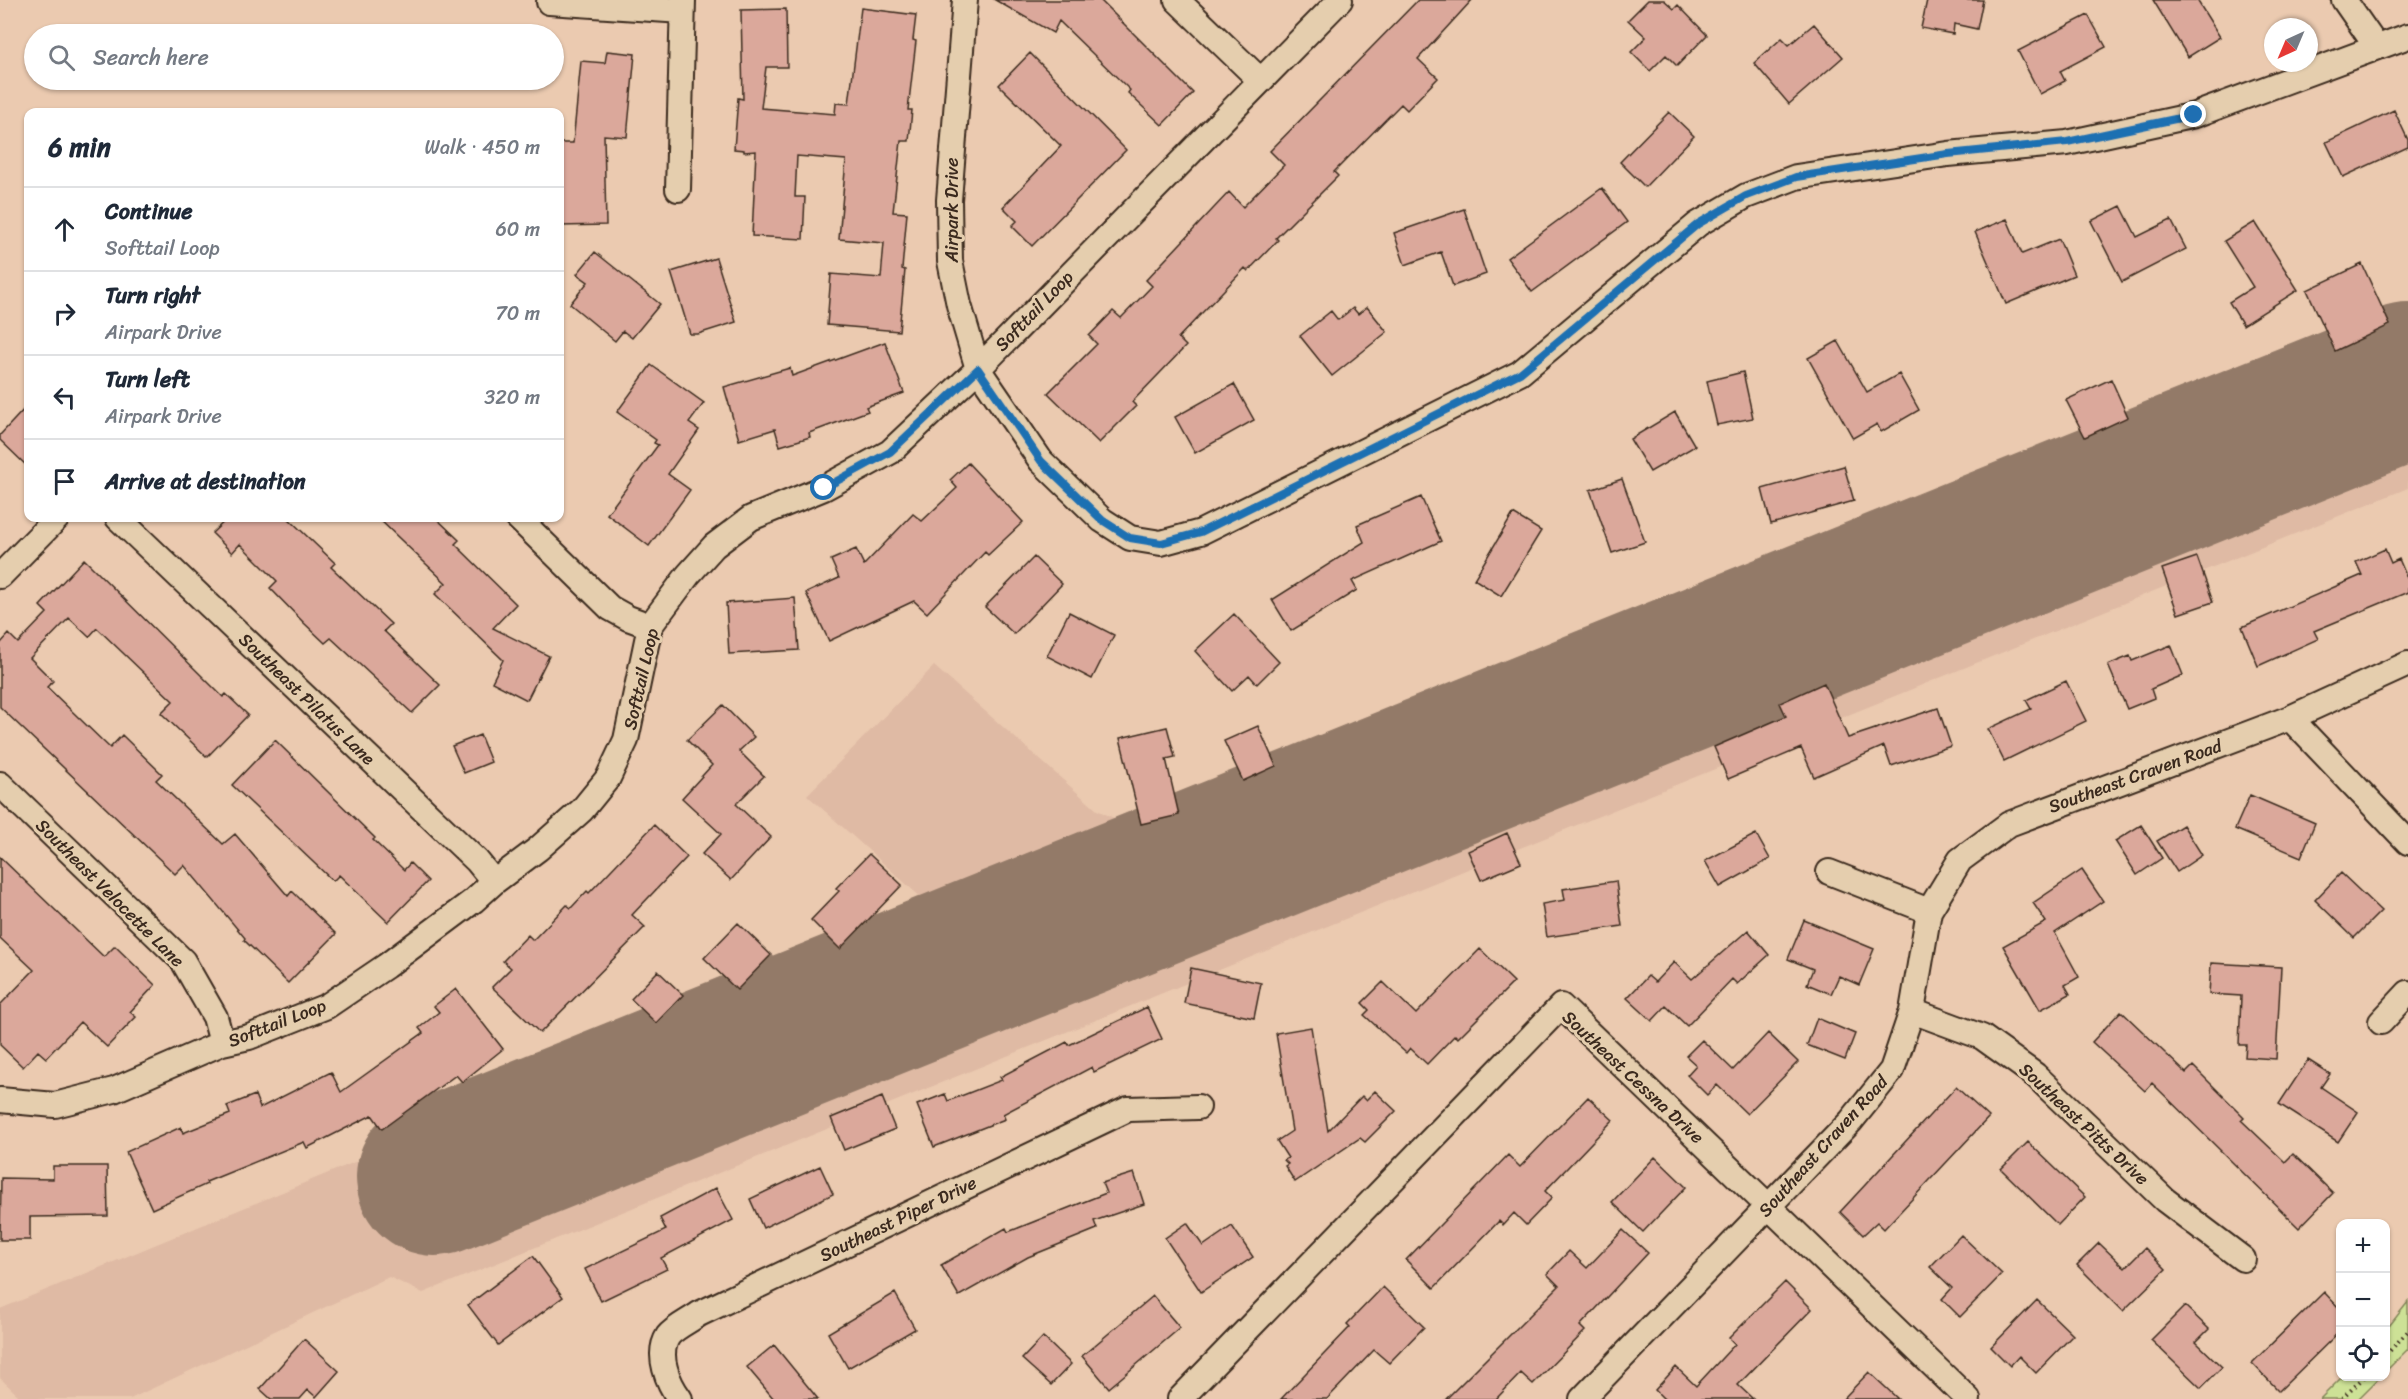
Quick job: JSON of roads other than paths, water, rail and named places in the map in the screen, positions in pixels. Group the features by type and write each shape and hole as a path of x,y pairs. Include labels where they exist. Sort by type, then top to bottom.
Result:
{"street":[{"name":"Airpark Drive","path":"965,0 949,200 950,261 958,305 978,369 1041,461 1102,520 1130,538 1161,543 1201,532 1520,373 1698,224 1746,196 1796,177 1948,154 2067,142 2194,115 2408,36"},
{"path":"1177,0 1260,80"},
{"name":"Softtail Loop","path":"0,1100 56,1105 114,1090 222,1043 249,1037 327,1006 386,966 538,849 582,810 608,778 626,740 650,626 688,575 714,546 751,518 824,488 890,452 978,369 1340,0"},
{"path":"2344,0 2376,46"},
{"path":"549,2 682,5 678,189"},
{"path":"0,576 53,522"},
{"name":"Southeast Pilatus Lane","path":"122,522 477,861 494,882"},
{"path":"522,522 610,608 627,618 650,626"},
{"name":"Southeast Craven Road","path":"1582,1399 1851,1121 1892,1070 1912,1011 1929,911 1960,860 2009,824 2290,718 2408,664"},
{"path":"2290,718 2408,842"},
{"name":"Southeast Velocette Lane","path":"0,784 183,961 215,1017 222,1043"},
{"path":"1829,872 1929,911"},
{"path":"2381,1022 2408,993"},
{"name":"Southeast Cessna Drive","path":"1180,1399 1561,1006 1769,1207 1959,1396"},
{"name":"Southeast Pitts Drive","path":"1912,1011 1982,1037 2035,1075 2165,1200 2243,1259"},
{"name":"Southeast Piper Drive","path":"680,1399 674,1391 662,1358 668,1336 699,1314 1128,1109 1198,1107"}]}
